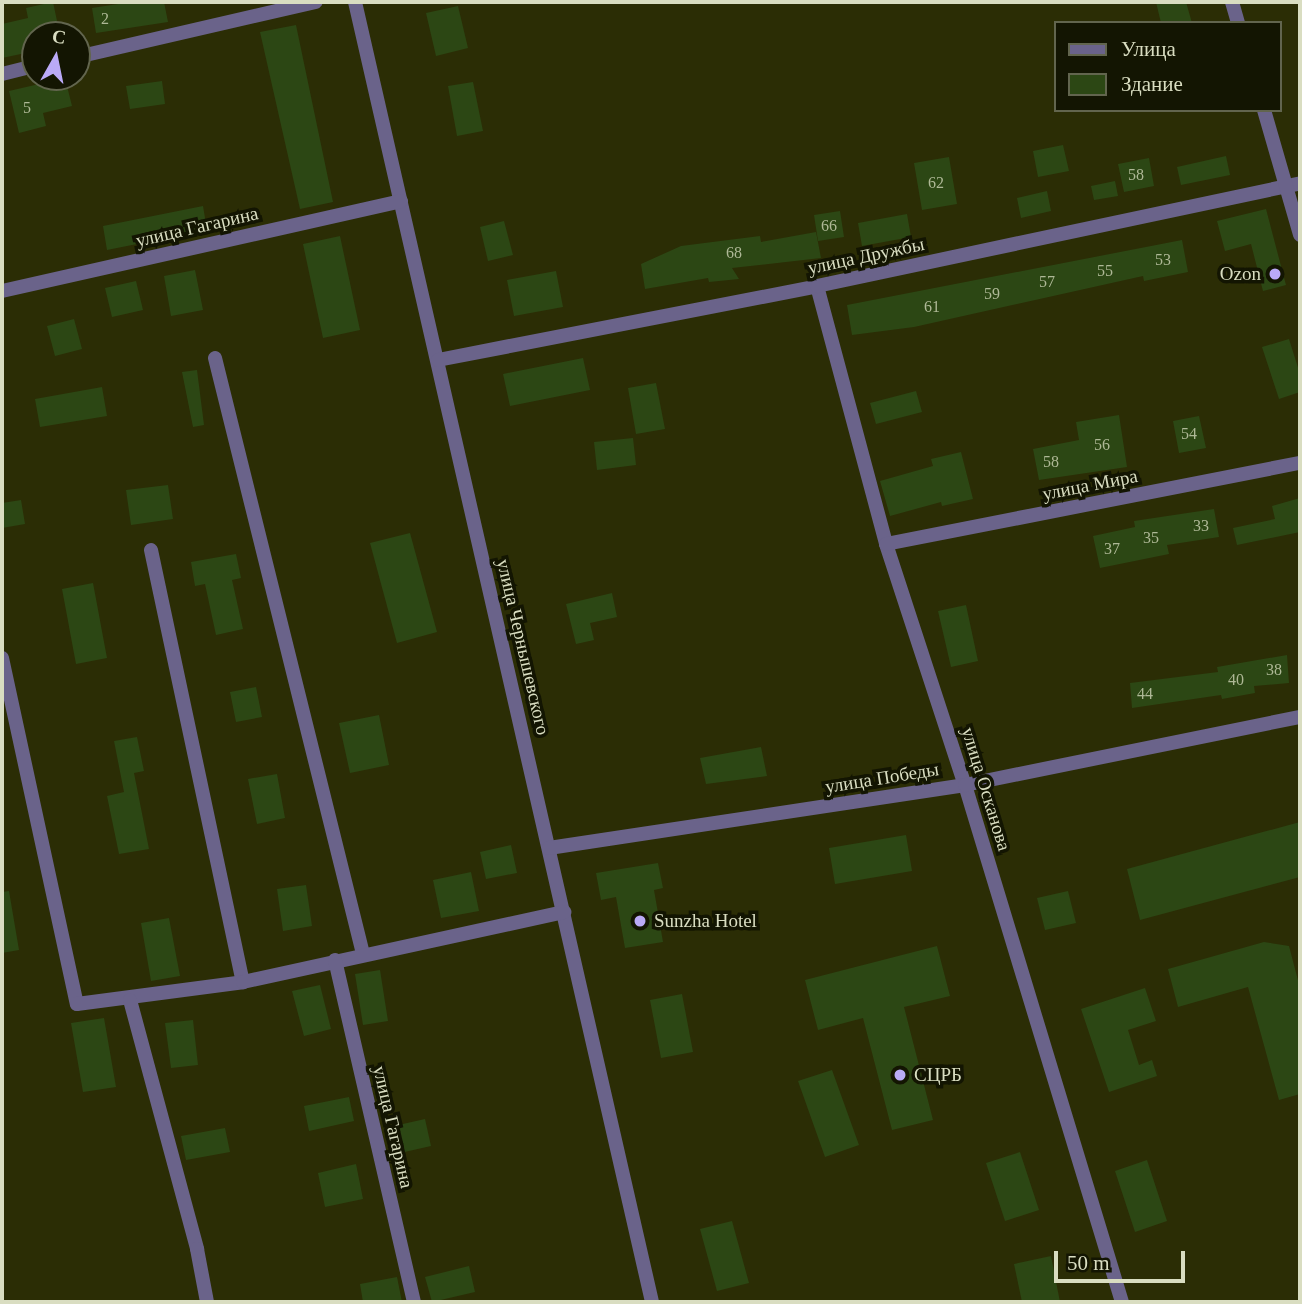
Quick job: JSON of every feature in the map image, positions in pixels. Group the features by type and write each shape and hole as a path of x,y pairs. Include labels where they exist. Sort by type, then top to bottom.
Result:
{"street":[{"path":"91,54 316,2"},
{"name":"улица Чернышевского","path":"355,2 652,1302"},
{"path":"1232,2 1237,21"},
{"path":"2,74 21,69"},
{"path":"1265,112 1293,185 1300,235"},
{"name":"улица Дружбы","path":"438,360 817,286 1293,185"},
{"name":"улица Гагарина","path":"2,290 401,201"},
{"name":"улица Осканова","path":"817,286 886,544 965,785 1122,1302"},
{"path":"215,358 363,954"},
{"name":"улица Мира","path":"886,544 1300,463"},
{"path":"151,550 243,982"},
{"path":"2,658 77,1004 130,1000 243,982 564,912"},
{"name":"улица Победы","path":"550,848 965,785 1300,717"},
{"name":"улица Гагарина","path":"335,960 414,1302"},
{"path":"130,1000 197,1249 207,1302"}],"building":[{"path":"53,2 57,21 21,21 21,54 2,58 2,24 28,18 26,8"},
{"path":"131,2 164,2 168,22 96,33 92,8"},
{"path":"1156,2 1186,2 1191,21 1161,21"},
{"path":"458,6 468,48 436,56 426,13"},
{"path":"296,25 333,202 300,209 260,32"},
{"path":"162,81 165,104 130,109 126,86"},
{"path":"473,82 483,131 457,136 448,86"},
{"path":"21,88 21,91 68,91 72,106 43,113 46,126 19,133 9,91"},
{"path":"1063,145 1069,171 1038,177 1033,151"},
{"path":"1226,156 1230,175 1181,185 1177,167"},
{"path":"949,157 957,204 922,210 914,163"},
{"path":"1149,158 1154,186 1124,192 1118,164"},
{"path":"1115,181 1118,196 1094,200 1091,186"},
{"path":"1047,191 1051,211 1021,218 1017,198"},
{"path":"203,206 207,230 107,250 103,226"},
{"path":"1266,209 1286,285 1263,291 1251,244 1225,251 1217,221"},
{"path":"840,211 844,237 818,241 814,215"},
{"path":"907,214 911,237 862,246 858,223"},
{"path":"504,221 513,255 488,261 480,227"},
{"path":"816,232 821,258 732,268 739,279 709,282 708,278 645,289 641,264 681,246 760,236 761,242"},
{"path":"340,236 360,330 323,338 303,244"},
{"path":"1182,240 1188,272 1144,281 1143,276 914,327 852,335 847,305"},
{"path":"195,270 203,310 171,316 164,276"},
{"path":"556,271 563,307 514,316 507,280"},
{"path":"136,281 143,310 112,317 105,288"},
{"path":"74,319 82,349 55,356 47,326"},
{"path":"1289,339 1300,374 1300,392 1279,399 1262,347"},
{"path":"583,358 590,390 510,406 503,374"},
{"path":"197,370 204,425 193,427 182,372"},
{"path":"656,383 665,429 636,434 628,388"},
{"path":"102,387 107,416 40,427 35,399"},
{"path":"916,391 922,412 876,424 870,403"},
{"path":"1119,415 1127,467 1039,480 1033,449 1079,440 1076,422"},
{"path":"1199,416 1206,448 1179,453 1173,421"},
{"path":"633,438 636,465 597,470 594,442"},
{"path":"961,452 973,499 942,506 941,502 890,516 880,481 933,466 931,459"},
{"path":"168,485 173,519 131,525 126,490"},
{"path":"1300,498 1300,532 1237,545 1233,528 1275,519 1272,506"},
{"path":"21,500 25,524 2,528 2,503"},
{"path":"1214,509 1219,537 1167,545 1169,554 1100,568 1093,536 1135,527 1134,521"},
{"path":"410,533 437,632 397,643 370,543"},
{"path":"236,554 241,578 232,580 243,629 216,635 205,584 195,586 191,562"},
{"path":"93,583 107,658 76,664 62,589"},
{"path":"612,593 617,617 590,623 594,640 576,644 566,604"},
{"path":"966,605 978,661 951,667 938,611"},
{"path":"1287,655 1289,683 1254,686 1255,693 1222,699 1221,695 1132,708 1130,683 1218,672 1217,667"},
{"path":"256,687 262,717 236,722 230,692"},
{"path":"379,715 389,765 350,773 339,723"},
{"path":"137,737 144,771 134,773 149,849 119,854 107,796 124,792 114,741"},
{"path":"761,747 767,776 706,784 700,758"},
{"path":"277,774 285,818 257,824 248,779"},
{"path":"1300,822 1300,877 1140,920 1127,869"},
{"path":"906,835 912,871 835,884 829,848"},
{"path":"511,845 517,873 486,879 480,852"},
{"name":"Sunzha Hotel","path":"658,863 663,888 654,890 663,942 625,948 616,897 601,900 596,873"},
{"path":"471,872 479,911 441,918 433,880"},
{"path":"306,885 312,926 283,931 277,889"},
{"path":"9,891 19,950 2,953 2,892"},
{"path":"1068,891 1076,923 1045,930 1037,898"},
{"path":"169,918 180,976 151,981 141,923"},
{"path":"1264,942 1289,946 1300,988 1300,1094 1279,1100 1248,987 1178,1007 1168,969"},
{"name":"СЦРБ","path":"937,946 950,996 904,1007 933,1120 892,1130 863,1018 818,1030 805,980"},
{"path":"380,970 388,1021 363,1025 355,974"},
{"path":"320,985 331,1029 304,1036 292,991"},
{"path":"1145,988 1156,1021 1128,1030 1139,1065 1152,1060 1157,1076 1109,1092 1081,1009"},
{"path":"682,994 693,1052 661,1058 650,1000"},
{"path":"104,1018 116,1087 83,1092 71,1023"},
{"path":"193,1020 198,1065 171,1068 165,1023"},
{"path":"832,1070 859,1145 825,1157 798,1081"},
{"path":"349,1097 354,1121 309,1131 304,1106"},
{"path":"425,1119 431,1146 400,1153 394,1126"},
{"path":"225,1128 230,1152 186,1160 181,1136"},
{"path":"1020,1152 1039,1210 1005,1221 986,1163"},
{"path":"1147,1160 1167,1221 1135,1232 1115,1171"},
{"path":"356,1164 363,1199 325,1207 318,1173"},
{"path":"732,1221 749,1283 717,1291 700,1229"},
{"path":"1051,1256 1060,1302 1022,1302 1014,1264"},
{"path":"469,1266 475,1292 432,1302 425,1277"},
{"path":"397,1277 402,1302 363,1302 360,1284"}],"place":[{"name":"Ozon","path":"1275,274"},
{"name":"Sunzha Hotel","path":"640,921"},
{"name":"СЦРБ","path":"900,1075"}]}
